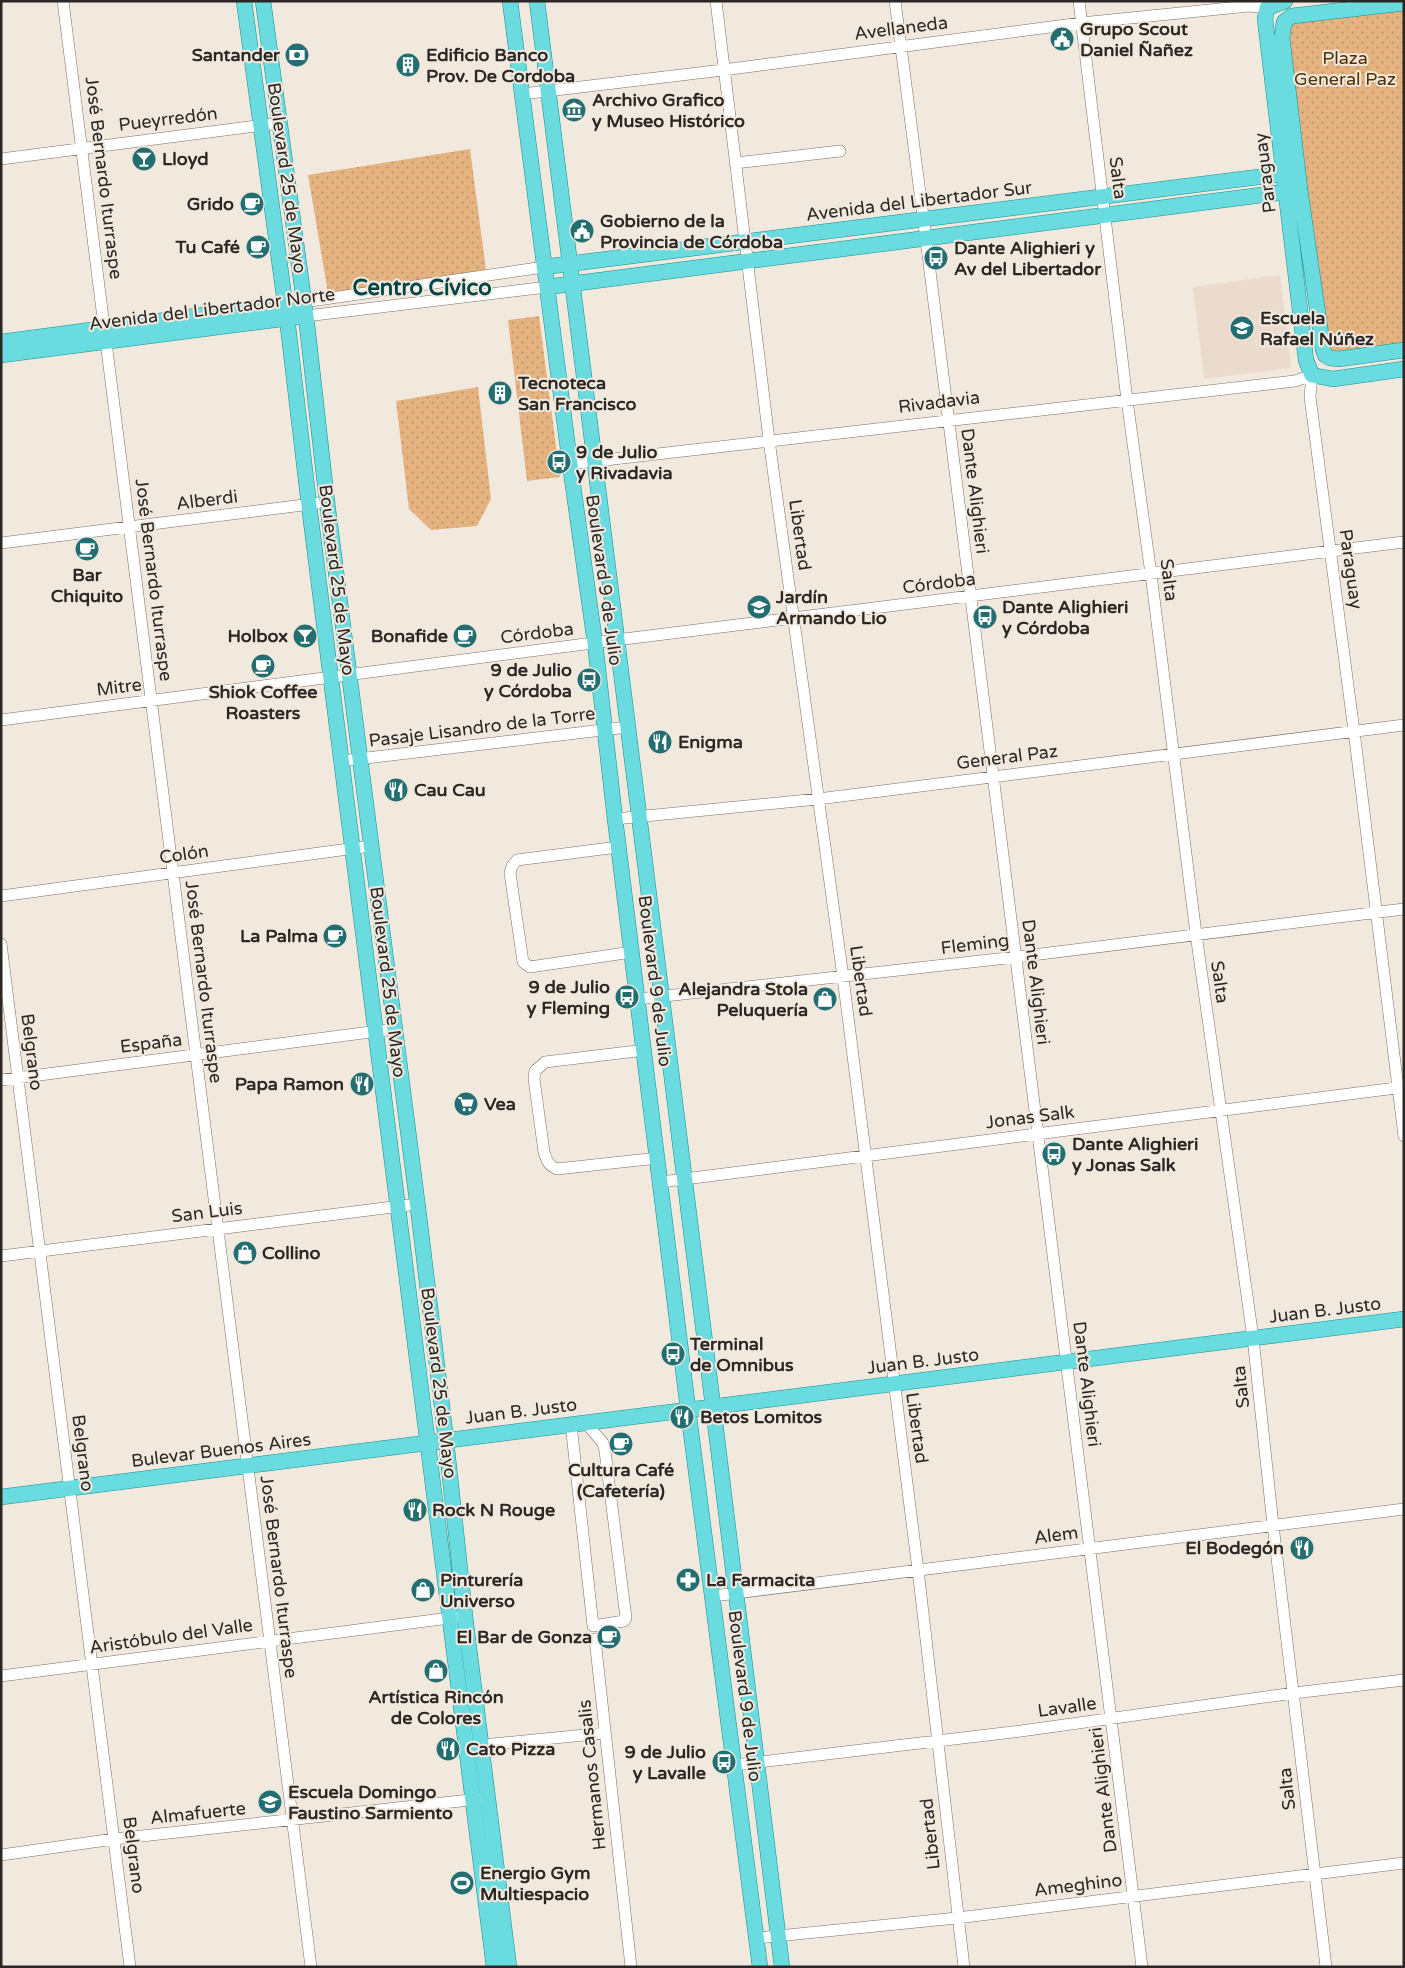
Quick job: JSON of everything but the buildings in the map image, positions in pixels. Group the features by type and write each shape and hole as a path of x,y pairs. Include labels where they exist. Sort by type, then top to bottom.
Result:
{"main road":[{"name":"Boulevard 25 de Mayo","path":"244,1 286,311 330,677 399,1207 494,1967"},
{"name":"Boulevard 25 de Mayo","path":"263,1 305,309 327,502 418,1204 465,1616 509,1967"},
{"name":"Boulevard 9 de Julio","path":"510,1 595,643 618,847 645,1050 688,1409 760,1967"},
{"name":"Boulevard 9 de Julio","path":"537,1 714,1406 735,1593 782,1967"},
{"name":"Avellaneda","path":"1265,5 1285,1"},
{"path":"1265,5 1284,22 1292,16 1404,3"},
{"name":"Paraguay","path":"1265,5 1265,19 1291,173"},
{"name":"Paraguay","path":"1284,22 1282,38 1291,173 1306,360 1312,375"},
{"name":"Avenida del Libertador Sur","path":"544,267 1291,173"},
{"name":"Paraguay","path":"1293,191 1325,355"},
{"name":"Avenida del Libertador Sur","path":"547,286 748,262 1293,191"},
{"name":"Avenida del Libertador Norte","path":"1,355 106,335 305,309"},
{"name":"Avenida del Libertador Norte","path":"1,342 106,335"},
{"path":"1312,375 1325,355 1330,358 1339,359 1404,350"},
{"name":"Rivadavia","path":"1312,375 1333,379 1404,369"},
{"name":"Juan B. Justo","path":"446,1440 1404,1320"},
{"name":"Bulevar Buenos Aires","path":"1,1497 446,1440"}],"street":[{"name":"José Bernardo Iturraspe","path":"63,1 311,1967"},
{"name":"Libertad","path":"716,1 769,440 866,1155 893,1384 918,1570 964,1967"},
{"name":"Dante Alighieri","path":"895,1 1142,1967"},
{"name":"Salta","path":"1079,1 1127,400 1151,574 1196,934 1253,1338 1273,1525 1326,1967"},
{"name":"Avellaneda","path":"522,94 900,48 1081,23 1265,5"},
{"name":"Pueyrredón","path":"1,159 279,123"},
{"path":"735,163 840,151"},
{"name":"Avenida del Libertador Norte","path":"305,309 544,267"},
{"name":"Avenida del Libertador Norte","path":"305,309 547,286"},
{"name":"Rivadavia","path":"570,464 1294,380 1312,375"},
{"name":"Paraguay","path":"1312,375 1310,397 1376,912 1401,1087 1404,1136"},
{"name":"Alberdi","path":"1,543 327,502"},
{"name":"Córdoba","path":"330,677 1404,542"},
{"name":"Mitre","path":"1,720 330,677"},
{"name":"General Paz","path":"615,819 818,799 1404,725"},
{"name":"Pasaje Lisandro de la Torre","path":"341,761 628,727"},
{"name":"Colón","path":"1,896 371,846"},
{"path":"618,847 517,860 512,866 510,873 523,962 530,967 632,952"},
{"name":"Fleming","path":"638,999 1016,957 1404,909"},
{"name":"Belgrano","path":"1,944 130,1967"},
{"name":"España","path":"1,1080 394,1029"},
{"path":"645,1050 545,1062 535,1071 534,1079 544,1152 547,1162 557,1169 658,1158"},
{"name":"Jonas Salk","path":"661,1182 1401,1087"},
{"name":"San Luis","path":"1,1256 418,1204"},
{"name":"Boulevard 25 de Mayo","path":"413,1326 432,1325"},
{"path":"578,1423 603,1443 605,1451 626,1618 624,1621 594,1626 578,1423"},
{"name":"Alem","path":"713,1596 1404,1509"},
{"name":"Aristóbulo del Valle","path":"1,1676 465,1616"},
{"name":"Hermanos Casalis","path":"595,1639 631,1967"},
{"name":"Lavalle","path":"734,1765 1112,1719 1294,1693 1404,1680"},
{"path":"482,1744 605,1734"},
{"name":"Almafuerte","path":"1,1855 114,1839 488,1798"},
{"name":"Ameghino","path":"756,1938 957,1918 1404,1863"}],"shaded area":[{"name":"Escuela Rafael Núñez","path":"1280,275 1291,368 1204,379 1193,287"}],"green space":[{"name":"Plaza General Paz","path":"1404,3 1404,350 1330,358 1282,38 1292,16"},
{"path":"470,149 486,270 328,293 308,175"},
{"path":"539,316 560,477 527,481 508,320"},
{"path":"478,387 491,499 477,526 431,530 409,509 396,401"}],"place":[{"name":"Grupo Scout Daniel Ñañez","path":"1062,39"},
{"name":"Santander","path":"297,55"},
{"name":"Edificio Banco Prov. De Cordoba","path":"408,65"},
{"name":"Archivo Grafico y Museo Histórico","path":"574,110"},
{"name":"Lloyd","path":"144,159"},
{"name":"Grido","path":"252,204"},
{"name":"Gobierno de la Provincia de Córdoba","path":"582,231"},
{"name":"Tu Café","path":"258,247"},
{"name":"Dante Alighieri y Av del Libertador","path":"936,258"},
{"name":"Escuela Rafael Núñez","path":"1242,328"},
{"name":"Tecnoteca San Francisco","path":"500,393"},
{"name":"9 de Julio y Rivadavia","path":"559,462"},
{"name":"Bar Chiquito","path":"87,549"},
{"name":"Jardín Armando Lio","path":"759,607"},
{"name":"Dante Alighieri y Córdoba","path":"985,617"},
{"name":"Holbox","path":"305,636"},
{"name":"Bonafide","path":"465,636"},
{"name":"Shiok Coffee Roasters","path":"263,666"},
{"name":"9 de Julio y Córdoba","path":"589,680"},
{"name":"Enigma","path":"660,742"},
{"name":"Cau Cau","path":"396,790"},
{"name":"La Palma","path":"335,936"},
{"name":"9 de Julio y Fleming","path":"627,997"},
{"name":"Alejandra Stola Peluquería","path":"825,999"},
{"name":"Papa Ramon","path":"362,1084"},
{"name":"Vea","path":"466,1104"},
{"name":"Dante Alighieri y Jonas Salk","path":"1054,1154"},
{"name":"Collino","path":"245,1253"},
{"name":"Terminal de Omnibus","path":"673,1354"},
{"name":"Betos Lomitos","path":"682,1417"},
{"name":"Cultura Café (Cafetería)","path":"621,1444"},
{"name":"Rock N Rouge","path":"415,1510"},
{"name":"El Bodegón","path":"1302,1548"},
{"name":"La Farmacita","path":"688,1580"},
{"name":"Pinturería Universo","path":"423,1590"},
{"name":"El Bar de Gonza","path":"609,1637"},
{"name":"Artística Rincón de Colores","path":"436,1671"},
{"name":"Cato Pizza","path":"448,1749"},
{"name":"9 de Julio y Lavalle","path":"724,1762"},
{"name":"Escuela Domingo Faustino Sarmiento","path":"270,1802"},
{"name":"Energio Gym Multiespacio","path":"462,1883"}],"district":[{"name":"Centro Cívico","path":"422,288"}]}
